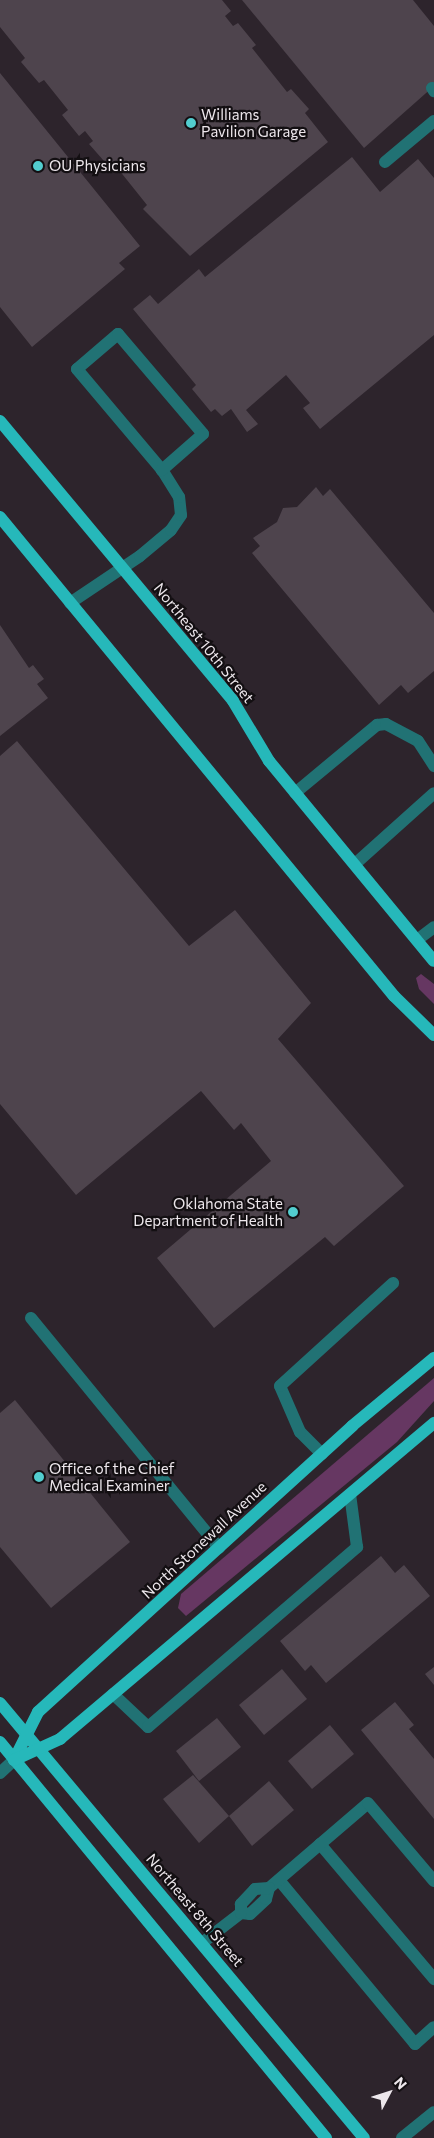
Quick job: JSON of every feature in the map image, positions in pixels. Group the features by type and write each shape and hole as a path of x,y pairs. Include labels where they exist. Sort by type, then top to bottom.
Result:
{"main road":[{"name":"Northeast 10th Street","path":"0,420 233,701 295,793 434,961"},
{"path":"0,516 394,996 434,1035"},
{"name":"North Stonewall Avenue","path":"14,1760 38,1712 322,1454 434,1358"},
{"name":"North Stonewall Avenue","path":"14,1760 60,1739 434,1424"},
{"name":"Northeast 8th Street","path":"0,1702 364,2138"},
{"path":"0,1742 326,2138"}],"street":[{"path":"386,162 434,121"},
{"path":"70,603 179,522 179,497 162,470 77,369 118,334 202,434 162,470"},
{"path":"295,793 377,726 386,724 418,740 434,766"},
{"path":"355,864 434,793"},
{"path":"417,940 434,927"},
{"path":"322,1454 300,1432 280,1386 393,1283"},
{"path":"31,1318 219,1548"},
{"path":"113,1694 148,1727 357,1547 350,1494"},
{"name":"North Stonewall Avenue","path":"0,1773 14,1760"},
{"path":"202,1944 241,1913 250,1914 266,1898 274,1884 368,1802 434,1881"},
{"path":"320,1844 434,1979"},
{"path":"274,1884 415,2044 434,2027"},
{"path":"402,2138 434,2112"}],"shaded area":[{"path":"421,974 434,984 434,1004 419,989 416,978"},
{"path":"434,1378 434,1401 397,1442 186,1616 178,1608 181,1594"}],"building":[{"name":"Williams Pavilion Garage","path":"0,0 222,0 231,11 225,16 233,26 238,23 256,45 252,48 287,92 291,89 309,109 305,113 328,142 190,256 143,209 147,205 115,165 111,169 89,144 93,141 85,131 79,136 62,115 68,110 44,80 39,83 21,62 25,58 0,27"},
{"path":"242,0 413,0 434,26 434,86 364,148"},
{"name":"OU Physicians","path":"0,73 140,246 119,263 125,269 32,347 0,307"},
{"path":"352,157 380,192 418,159 434,178 434,335 320,429 303,408 310,403 286,375 246,410 258,424 247,432 231,409 222,416 215,409 211,412 192,389 196,385 133,309 150,295 158,304 199,269 205,277"},
{"path":"316,487 323,496 330,489 434,613 434,671 408,693 401,685 379,705 252,553 260,546 253,538 277,522 283,508 297,507"},
{"path":"0,625 29,668 33,665 44,679 37,684 48,698 0,736"},
{"path":"17,741 189,946 235,910 311,1003 278,1039 404,1186 334,1246 325,1237 214,1328 157,1258 271,1161 241,1123 234,1130 201,1091 76,1195 0,1104 0,756"},
{"name":"Office of the Chief Medical Examiner","path":"15,1400 130,1542 51,1608 0,1547 0,1413"},
{"path":"381,1556 395,1573 404,1565 430,1596 326,1683 311,1665 305,1671 280,1641"},
{"path":"434,1667 434,1685 425,1674"},
{"path":"282,1669 307,1699 264,1735 239,1705"},
{"path":"395,1702 414,1725 409,1729 434,1759 434,1819 361,1730"},
{"path":"217,1718 241,1747 199,1781 176,1751"},
{"path":"330,1725 354,1754 312,1789 288,1761"},
{"path":"193,1775 229,1816 199,1843 163,1799"},
{"path":"269,1781 294,1810 252,1846 229,1816"}],"place":[{"name":"Williams Pavilion Garage","path":"191,123"},
{"name":"OU Physicians","path":"38,166"},
{"name":"Oklahoma State Department of Health","path":"293,1212"},
{"name":"Office of the Chief Medical Examiner","path":"39,1477"}]}
